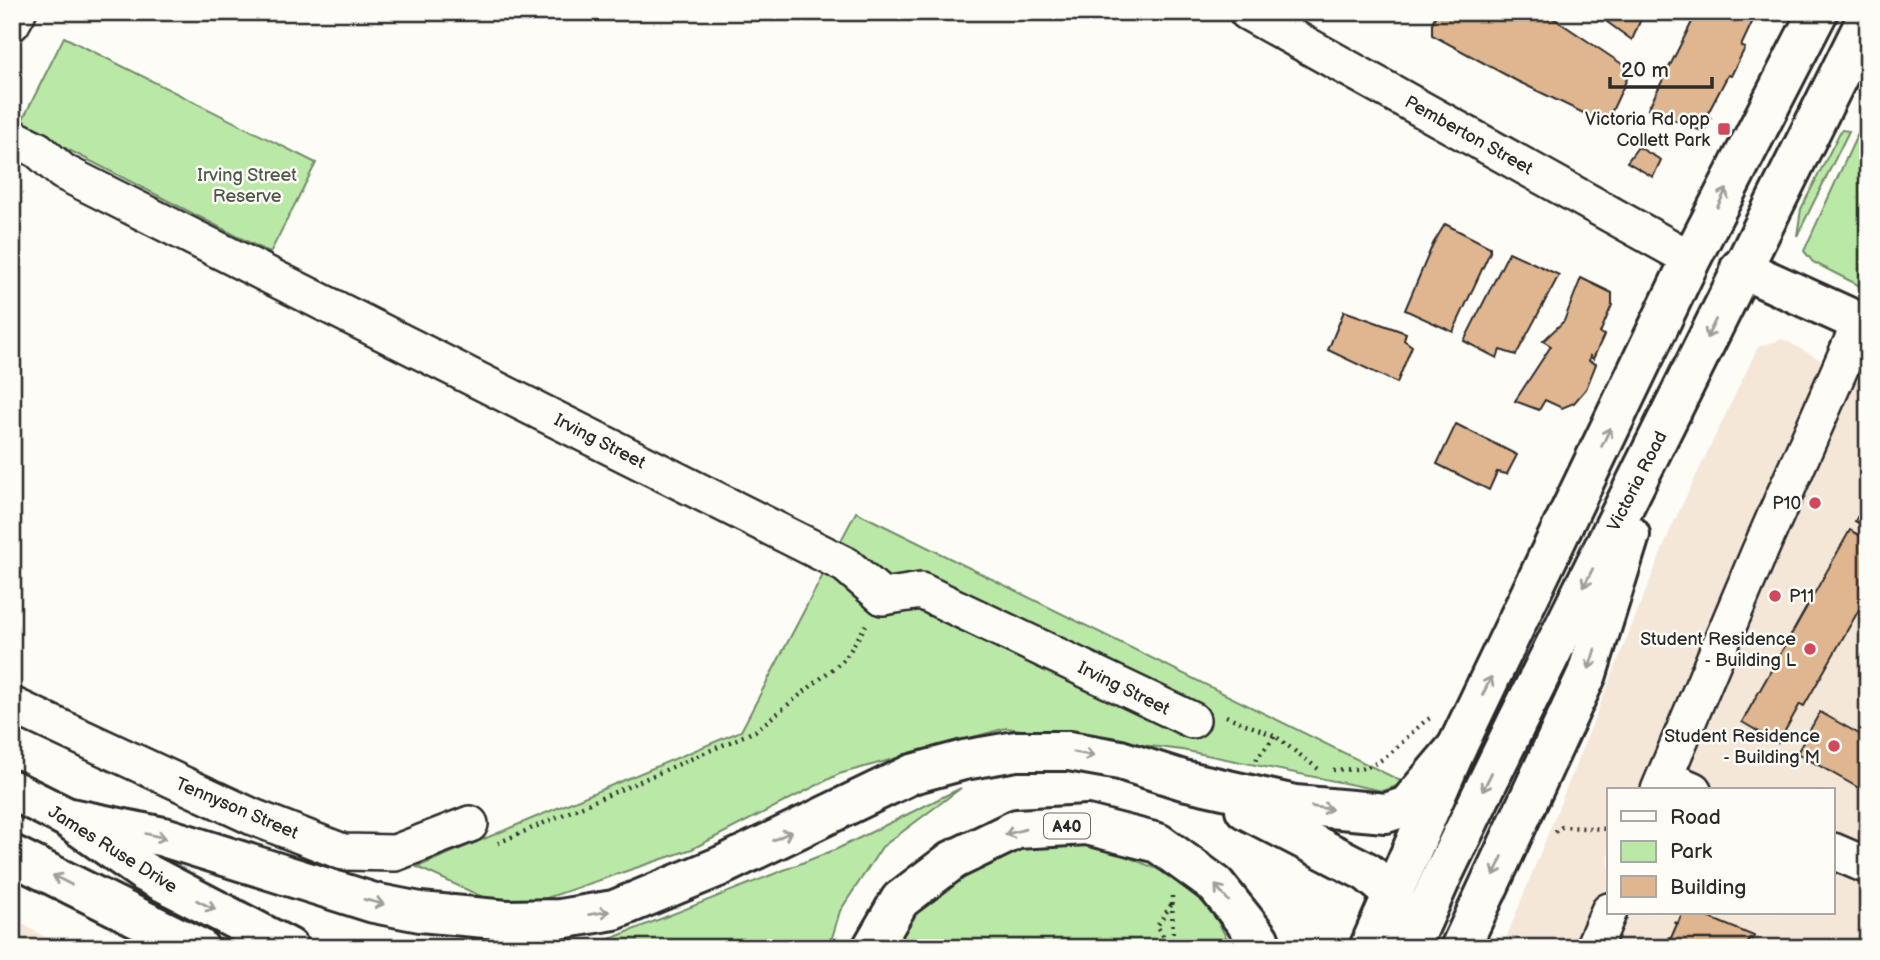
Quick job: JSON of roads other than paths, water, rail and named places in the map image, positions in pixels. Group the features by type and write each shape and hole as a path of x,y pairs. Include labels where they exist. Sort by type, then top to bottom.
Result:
{"main road":[{"path":"1369,948 1457,747 1691,259 1818,12"},
{"name":"Victoria Road","path":"1408,948 1740,268 1868,16"},
{"path":"1740,268 1864,325"},
{"path":"1460,948 1587,674 1663,430"},
{"path":"65,817 164,837 374,903 420,912 508,920 560,919 614,910 721,866 912,774 964,760 1016,751 1069,751 1120,760 1183,780 1295,805 1386,813 1407,806 1457,747"},
{"path":"1183,780 1259,815 1351,863 1381,882 1401,908 1406,923 1408,948"},
{"name":"James Ruse Drive","path":"12,790 65,817 144,872 289,948"},
{"name":"A40","path":"872,948 900,900 953,860 1017,829 1087,825 1158,843 1216,885 1259,939 1262,948"},
{"path":"12,855 199,948"}],"street":[{"path":"12,23 18,12"},
{"name":"Pemberton Street","path":"1247,12 1691,259"},
{"name":"Irving Street","path":"12,137 38,150 63,172 846,565 883,597 921,591 1192,720"},
{"path":"1672,786 1759,553 1864,325"},
{"name":"Tennyson Street","path":"12,705 253,817 343,852 395,853 470,824"},
{"path":"1834,851 1868,866"},
{"path":"1593,948 1608,914"}],"place":[{"name":"Victoria Rd opp Collett Park","path":"1724,129"},
{"name":"P10","path":"1815,503"},
{"name":"P11","path":"1775,596"},
{"name":"Student Residence - Building L","path":"1810,649"},
{"name":"Student Residence - Building M","path":"1834,746"}],"park label":[{"name":"Irving Street Reserve","path":"247,185"}]}
